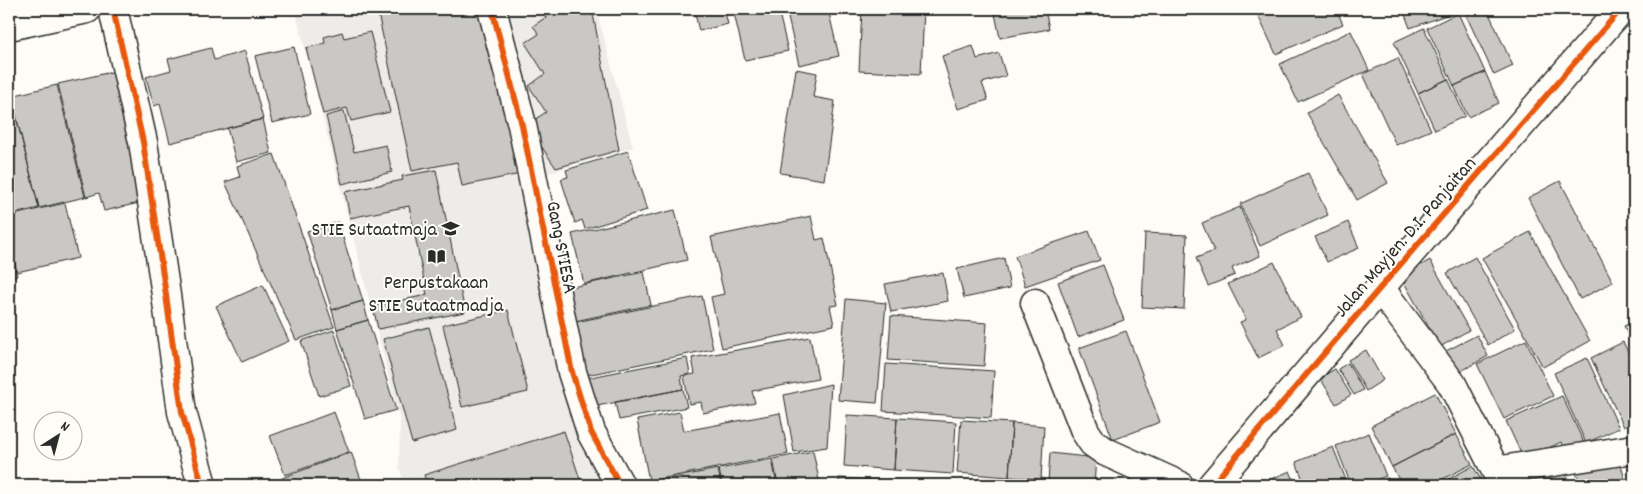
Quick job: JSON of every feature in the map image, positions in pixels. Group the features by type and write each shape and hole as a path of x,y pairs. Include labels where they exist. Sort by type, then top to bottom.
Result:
{"street":[{"path":"9,26 87,9"},
{"path":"113,9 143,142 182,412 202,485"},
{"name":"Gang STIESA","path":"492,9 522,125 572,372 590,432 620,485"},
{"name":"Jalan Mayjen. D.I. Panjaitan","path":"1212,485 1621,9"},
{"path":"1380,288 1452,384 1499,478 1634,449"},
{"path":"1035,304 1085,431 1093,443 1106,452 1179,485"}],"shaded area":[{"name":"STIE Sutaatmaja","path":"295,9 596,9 633,147 545,174 609,485 405,485 399,467 400,421"}],"building":[{"path":"377,9 490,9 525,173 462,186 457,162 412,171"},
{"path":"558,9 592,9 619,150 556,168 527,125 546,112 529,86 545,74 525,43 539,34 533,26"},
{"path":"694,9 724,9 728,24 699,31"},
{"path":"733,9 778,9 788,51 745,60"},
{"path":"786,9 828,9 839,56 799,65"},
{"path":"862,9 924,9 921,74 859,71"},
{"path":"994,9 1045,9 1049,29 1000,38"},
{"path":"1255,9 1336,9 1343,24 1276,54"},
{"path":"1403,9 1463,9 1410,28"},
{"path":"1480,9 1487,9 1513,66 1494,75 1466,15"},
{"path":"1458,13 1485,72 1454,86 1427,28"},
{"path":"1424,28 1448,79 1418,93 1394,42"},
{"path":"1351,31 1369,70 1298,102 1280,64"},
{"path":"342,32 344,38 370,32 390,112 351,121 347,108 323,114 306,48 325,43 324,37"},
{"path":"973,46 977,59 999,53 1006,76 982,83 988,100 958,109 942,56"},
{"path":"294,47 310,114 272,123 255,56"},
{"path":"211,48 214,60 245,51 263,119 170,143 160,104 154,106 146,77 171,70 168,59"},
{"path":"1398,58 1431,130 1396,145 1363,74"},
{"path":"796,69 817,73 813,97 835,101 824,180 780,173"},
{"path":"116,71 148,201 104,211 99,193 86,197 58,84"},
{"path":"1485,72 1499,103 1468,117 1454,86"},
{"path":"1448,79 1465,116 1435,130 1418,93"},
{"path":"57,85 85,197 39,208 11,96"},
{"path":"1338,95 1388,183 1357,200 1307,113"},
{"path":"9,96 11,96 39,208 9,215"},
{"path":"344,111 354,152 386,145 392,172 342,184 326,116"},
{"path":"263,119 271,153 236,162 227,128"},
{"path":"628,151 647,210 585,229 582,220 575,223 561,179 568,177 566,170"},
{"path":"274,154 334,327 296,340 225,182 240,177 237,166"},
{"name":"Perpustakaan STIE Sutaatmadja","path":"436,170 465,312 378,329 373,306 427,295 409,206 350,218 345,192 403,180 402,176"},
{"path":"1308,173 1328,215 1260,246 1240,204"},
{"path":"1560,181 1613,282 1580,299 1528,198"},
{"path":"65,203 78,258 17,272 9,237 9,216"},
{"path":"1240,207 1260,256 1232,268 1235,275 1208,286 1196,258 1214,251 1202,223"},
{"path":"675,210 687,260 584,284 572,234"},
{"path":"811,216 816,240 824,238 838,305 830,306 834,325 722,348 711,297 724,294 711,237"},
{"path":"338,222 363,301 332,310 307,231"},
{"path":"1348,222 1359,248 1327,262 1315,237"},
{"path":"1089,231 1100,260 1025,286 1015,256"},
{"path":"1530,232 1590,341 1543,367 1482,258"},
{"path":"1145,233 1187,235 1184,309 1142,307"},
{"path":"9,243 17,276 9,277"},
{"path":"1475,257 1515,329 1488,345 1447,273"},
{"path":"1004,258 1010,288 964,298 957,269"},
{"path":"1430,260 1469,330 1440,347 1401,277"},
{"path":"1274,262 1301,317 1277,329 1285,345 1258,358 1240,322 1246,320 1228,284"},
{"path":"1103,265 1124,320 1078,337 1058,282"},
{"path":"644,272 651,305 570,322 562,289"},
{"path":"943,273 948,301 891,312 885,284"},
{"path":"263,285 289,341 242,362 216,306"},
{"path":"702,296 713,349 577,377 566,324"},
{"path":"846,299 886,303 877,403 838,400"},
{"path":"363,301 368,320 337,329 332,310"},
{"path":"508,310 528,392 462,407 443,325"},
{"path":"891,316 987,323 984,366 888,360"},
{"path":"368,320 396,410 365,419 337,329"},
{"path":"1634,322 1634,348 1624,326"},
{"path":"429,327 457,430 412,443 383,339"},
{"path":"334,330 351,386 319,396 301,341"},
{"path":"1126,331 1160,422 1113,440 1079,348"},
{"path":"1477,335 1488,356 1456,374 1444,352"},
{"path":"810,337 818,379 752,391 755,403 703,413 701,402 689,404 684,376 695,374 692,358"},
{"path":"1526,340 1553,396 1504,419 1477,364"},
{"path":"1623,342 1634,364 1634,422 1624,427 1591,358"},
{"path":"1366,350 1383,380 1366,391 1348,360"},
{"path":"687,358 690,374 681,376 683,389 587,408 581,379"},
{"path":"1587,358 1619,428 1586,443 1554,373"},
{"path":"1348,363 1363,390 1354,395 1338,369"},
{"path":"886,364 994,371 991,418 883,411"},
{"path":"1335,369 1351,395 1336,404 1320,378"},
{"path":"831,384 827,447 794,452 784,395"},
{"path":"683,389 687,407 619,420 615,402"},
{"path":"1435,393 1456,434 1392,467 1371,426"},
{"path":"1562,396 1584,443 1565,452 1561,442 1524,460 1506,421"},
{"path":"334,412 349,452 285,475 270,436"},
{"path":"680,412 684,431 780,413 788,454 649,481 637,420"},
{"path":"847,415 897,418 894,470 844,466"},
{"path":"897,418 956,422 953,474 894,470"},
{"path":"961,420 1012,423 1009,477 957,473"},
{"path":"1012,423 1044,426 1041,479 1009,477"},
{"path":"564,431 582,485 427,485 424,475"},
{"path":"1369,433 1386,476 1363,485 1351,485 1336,446"},
{"path":"1456,434 1472,464 1431,485 1402,485 1392,467"},
{"path":"1333,447 1348,485 1305,485 1296,462"},
{"path":"813,451 820,485 778,485 773,459"},
{"path":"351,452 362,482 353,485 285,485 282,478"},
{"path":"1050,453 1096,458 1094,485 1048,482"},
{"path":"772,459 777,485 722,485 719,469"},
{"path":"1620,463 1627,485 1570,484 1579,482 1574,467"},
{"path":"1563,465 1570,485 1533,485 1530,475"},
{"path":"1473,466 1484,485 1437,485"},
{"path":"718,469 721,485 636,485"},
{"path":"1290,471 1296,485 1273,485 1271,479"},
{"path":"839,478 894,481 894,485 839,485"},
{"path":"1388,478 1390,485 1370,485"},
{"path":"896,480 935,483 935,485 896,485"},
{"path":"935,483 972,485 935,485"}],"cycle path":[{"path":"113,9 143,142 182,412 202,485"},
{"path":"492,9 522,125 572,372 591,432 620,485"},
{"path":"1212,485 1621,9"}],"place":[{"name":"STIE Sutaatmaja","path":"451,228"},
{"name":"Perpustakaan STIE Sutaatmadja","path":"436,257"}]}
